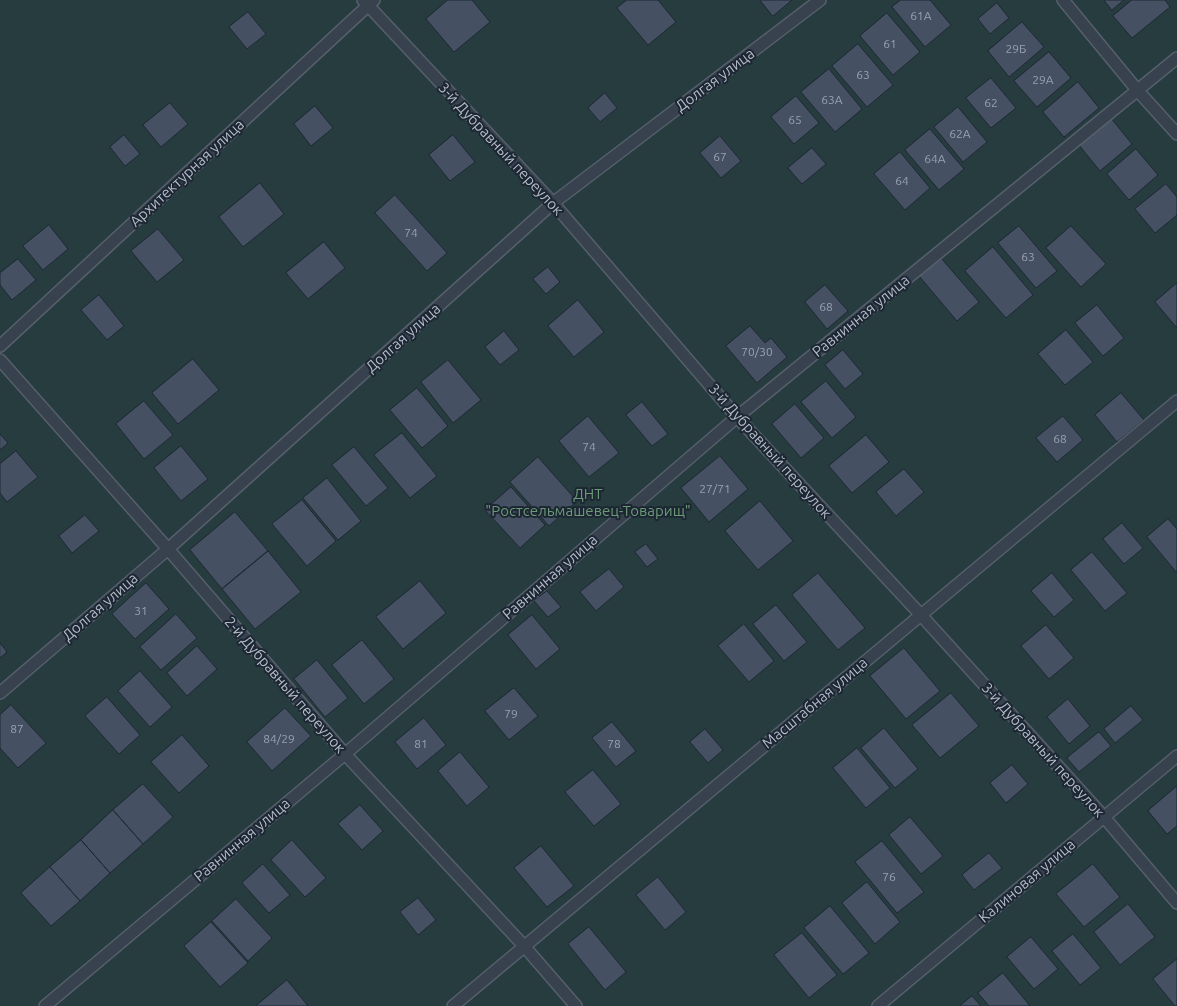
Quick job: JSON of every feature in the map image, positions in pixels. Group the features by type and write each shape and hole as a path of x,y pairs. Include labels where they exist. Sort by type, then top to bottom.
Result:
{"lane":[{"name":"Долгая улица","path":"0,693 168,549 553,203 820,0"},
{"path":"1063,0 1138,91 1177,134"},
{"name":"3-й Дубравный переулок","path":"368,2 553,203 737,417 920,614 1104,817 1177,903"},
{"name":"Архитектурная улица","path":"0,346 368,2"},
{"name":"Равнинная улица","path":"45,1006 345,754 737,417 1177,58"},
{"name":"2-й Дубравный переулок","path":"0,360 168,549 345,754 524,946 576,1006"},
{"name":"Масштабная улица","path":"453,1006 1177,401"},
{"name":"Калиновая улица","path":"878,1006 1177,756"}],"green space":[{"name":"ДНТ \"Ростсельмашевец-Товарищ\"","path":"0,0 1177,0 1177,1006 0,1006"}],"building":[{"path":"448,0 472,0 490,22 454,52 426,19"},
{"path":"627,0 658,0 676,22 648,45 617,8"},
{"path":"760,0 792,0 773,16"},
{"path":"901,0 930,0 951,25 925,47 892,7"},
{"path":"1104,0 1124,0 1112,10"},
{"path":"1132,0 1165,0 1170,7 1132,38 1113,16"},
{"path":"997,3 1009,18 990,34 978,19"},
{"path":"248,12 266,34 247,49 229,27"},
{"path":"887,13 920,52 893,75 860,36"},
{"path":"1022,22 1044,47 1009,77 988,51"},
{"path":"858,44 893,85 867,107 832,66"},
{"path":"1049,52 1071,78 1037,107 1014,81"},
{"path":"829,69 862,109 835,132 801,92"},
{"path":"991,78 1016,108 991,128 966,98"},
{"path":"1078,82 1099,108 1064,137 1043,112"},
{"path":"605,93 617,108 600,122 588,108"},
{"path":"796,96 819,123 794,144 771,117"},
{"path":"170,103 188,124 161,147 143,125"},
{"path":"315,106 333,128 311,146 294,124"},
{"path":"958,107 987,142 963,162 934,127"},
{"path":"1110,117 1132,144 1100,171 1078,144"},
{"path":"930,129 964,169 939,190 905,150"},
{"path":"124,135 140,154 125,166 110,147"},
{"path":"453,135 475,162 450,181 429,155"},
{"path":"720,136 741,161 721,178 700,153"},
{"path":"812,148 826,164 802,184 788,168"},
{"path":"1136,149 1158,175 1129,200 1107,174"},
{"path":"900,152 930,188 905,210 874,174"},
{"path":"260,183 284,214 243,247 219,217"},
{"path":"1166,184 1177,197 1177,215 1155,233 1135,209"},
{"path":"395,195 447,253 427,271 375,213"},
{"path":"49,225 68,249 43,270 23,246"},
{"path":"1019,226 1057,271 1036,288 998,243"},
{"path":"1071,226 1106,264 1081,287 1046,248"},
{"path":"158,229 184,260 157,282 131,251"},
{"path":"324,242 345,268 308,299 286,273"},
{"path":"993,247 1033,295 1006,318 965,271"},
{"path":"941,258 979,302 957,321 919,276"},
{"path":"18,259 36,280 12,300 0,285 0,273"},
{"path":"548,267 560,282 546,294 533,279"},
{"path":"1177,283 1177,328 1155,302"},
{"path":"825,285 848,311 827,329 805,302"},
{"path":"99,295 124,326 107,340 81,310"},
{"path":"578,300 604,332 574,357 548,326"},
{"path":"1097,305 1124,338 1103,356 1075,323"},
{"path":"750,326 765,343 771,338 787,357 757,383 726,346"},
{"path":"1066,330 1093,362 1065,385 1038,354"},
{"path":"504,331 519,350 500,365 485,347"},
{"path":"843,350 863,374 845,389 825,365"},
{"path":"193,359 219,390 178,424 152,393"},
{"path":"448,360 481,400 453,423 421,382"},
{"path":"826,381 856,417 832,438 801,402"},
{"path":"417,388 448,426 422,448 390,410"},
{"path":"1121,393 1144,420 1117,442 1095,415"},
{"path":"144,401 173,435 144,459 116,424"},
{"path":"642,402 668,434 652,446 626,415"},
{"path":"795,404 824,438 801,458 772,424"},
{"path":"588,416 619,453 589,477 559,441"},
{"path":"1063,416 1083,440 1057,462 1036,438"},
{"path":"402,433 437,476 410,498 374,455"},
{"path":"0,434 8,443 0,450"},
{"path":"866,435 889,462 852,493 829,466"},
{"path":"181,446 208,479 181,501 154,468"},
{"path":"354,447 388,488 366,506 332,465"},
{"path":"16,451 38,477 7,502 0,493 0,464"},
{"path":"720,456 748,489 709,522 681,488"},
{"path":"538,457 577,501 549,526 510,482"},
{"path":"904,469 924,492 896,516 876,492"},
{"path":"327,478 361,521 338,540 303,498"},
{"path":"511,487 545,525 520,548 485,510"},
{"path":"302,500 336,541 307,566 272,524"},
{"path":"760,501 793,541 758,570 725,531"},
{"path":"235,512 268,551 222,589 190,550"},
{"path":"85,515 99,531 72,553 59,536"},
{"path":"1168,519 1177,529 1177,573 1147,537"},
{"path":"1122,523 1143,548 1124,564 1103,539"},
{"path":"646,544 658,559 647,567 635,552"},
{"path":"268,551 301,592 255,629 222,589"},
{"path":"1092,552 1127,593 1105,611 1071,570"},
{"path":"609,569 624,587 596,611 580,592"},
{"path":"818,573 865,628 838,650 792,595"},
{"path":"1052,573 1074,600 1054,617 1031,591"},
{"path":"420,581 446,613 403,649 376,617"},
{"path":"146,583 169,609 135,639 112,614"},
{"path":"547,591 561,607 548,617 534,601"},
{"path":"776,605 807,642 784,661 753,624"},
{"path":"176,614 197,638 161,670 140,647"},
{"path":"532,615 560,649 536,669 508,635"},
{"path":"744,624 774,661 749,682 718,646"},
{"path":"1046,625 1074,658 1049,679 1021,646"},
{"path":"362,640 394,679 364,704 332,665"},
{"path":"0,643 7,652 0,658"},
{"path":"197,646 217,669 187,696 167,673"},
{"path":"904,648 940,691 906,719 870,676"},
{"path":"317,660 348,698 325,717 294,679"},
{"path":"140,671 172,707 150,727 118,691"},
{"path":"514,688 538,716 509,740 485,711"},
{"path":"951,693 979,726 940,758 912,725"},
{"path":"107,697 140,735 119,754 85,716"},
{"path":"1068,699 1090,726 1069,744 1047,717"},
{"path":"11,705 46,743 18,768 0,748 0,715"},
{"path":"1131,706 1143,720 1115,743 1104,729"},
{"path":"285,708 311,736 272,771 247,742"},
{"path":"424,718 446,745 417,769 395,742"},
{"path":"612,722 636,751 616,767 592,738"},
{"path":"884,728 918,769 895,788 861,748"},
{"path":"705,729 723,750 708,763 690,742"},
{"path":"1099,732 1111,746 1079,772 1067,758"},
{"path":"182,735 209,766 179,793 151,762"},
{"path":"857,748 890,788 866,808 833,768"},
{"path":"460,752 489,787 467,806 438,771"},
{"path":"1012,765 1028,784 1006,803 990,783"},
{"path":"593,770 621,804 594,826 565,792"},
{"path":"143,784 173,817 143,844 113,810"},
{"path":"1177,786 1177,826 1167,834 1148,811"},
{"path":"360,805 383,831 362,850 338,824"},
{"path":"113,810 143,844 110,873 81,840"},
{"path":"910,817 943,856 921,874 889,835"},
{"path":"81,840 110,873 80,901 50,867"},
{"path":"292,840 326,878 305,897 271,860"},
{"path":"882,841 924,892 897,913 855,862"},
{"path":"541,846 574,886 547,907 514,868"},
{"path":"989,853 1002,868 974,890 962,875"},
{"path":"263,864 290,895 269,913 242,883"},
{"path":"1093,864 1120,897 1084,927 1056,894"},
{"path":"50,867 80,901 51,926 21,893"},
{"path":"658,877 686,912 665,930 636,895"},
{"path":"867,882 900,922 875,944 842,903"},
{"path":"418,898 436,920 418,935 400,912"},
{"path":"236,899 272,938 248,961 212,921"},
{"path":"1128,904 1155,937 1120,965 1094,932"},
{"path":"830,906 869,953 843,974 804,928"},
{"path":"211,922 248,963 220,987 184,946"},
{"path":"589,927 626,972 605,990 568,944"},
{"path":"802,933 837,975 809,998 774,955"},
{"path":"1073,934 1101,968 1080,985 1052,951"},
{"path":"1031,937 1058,969 1034,989 1007,957"},
{"path":"1177,959 1177,1006 1175,1006 1153,979"},
{"path":"1003,973 1030,1006 989,1006 978,993"},
{"path":"287,980 308,1006 256,1006"},
{"path":"972,996 981,1006 960,1006"}]}
